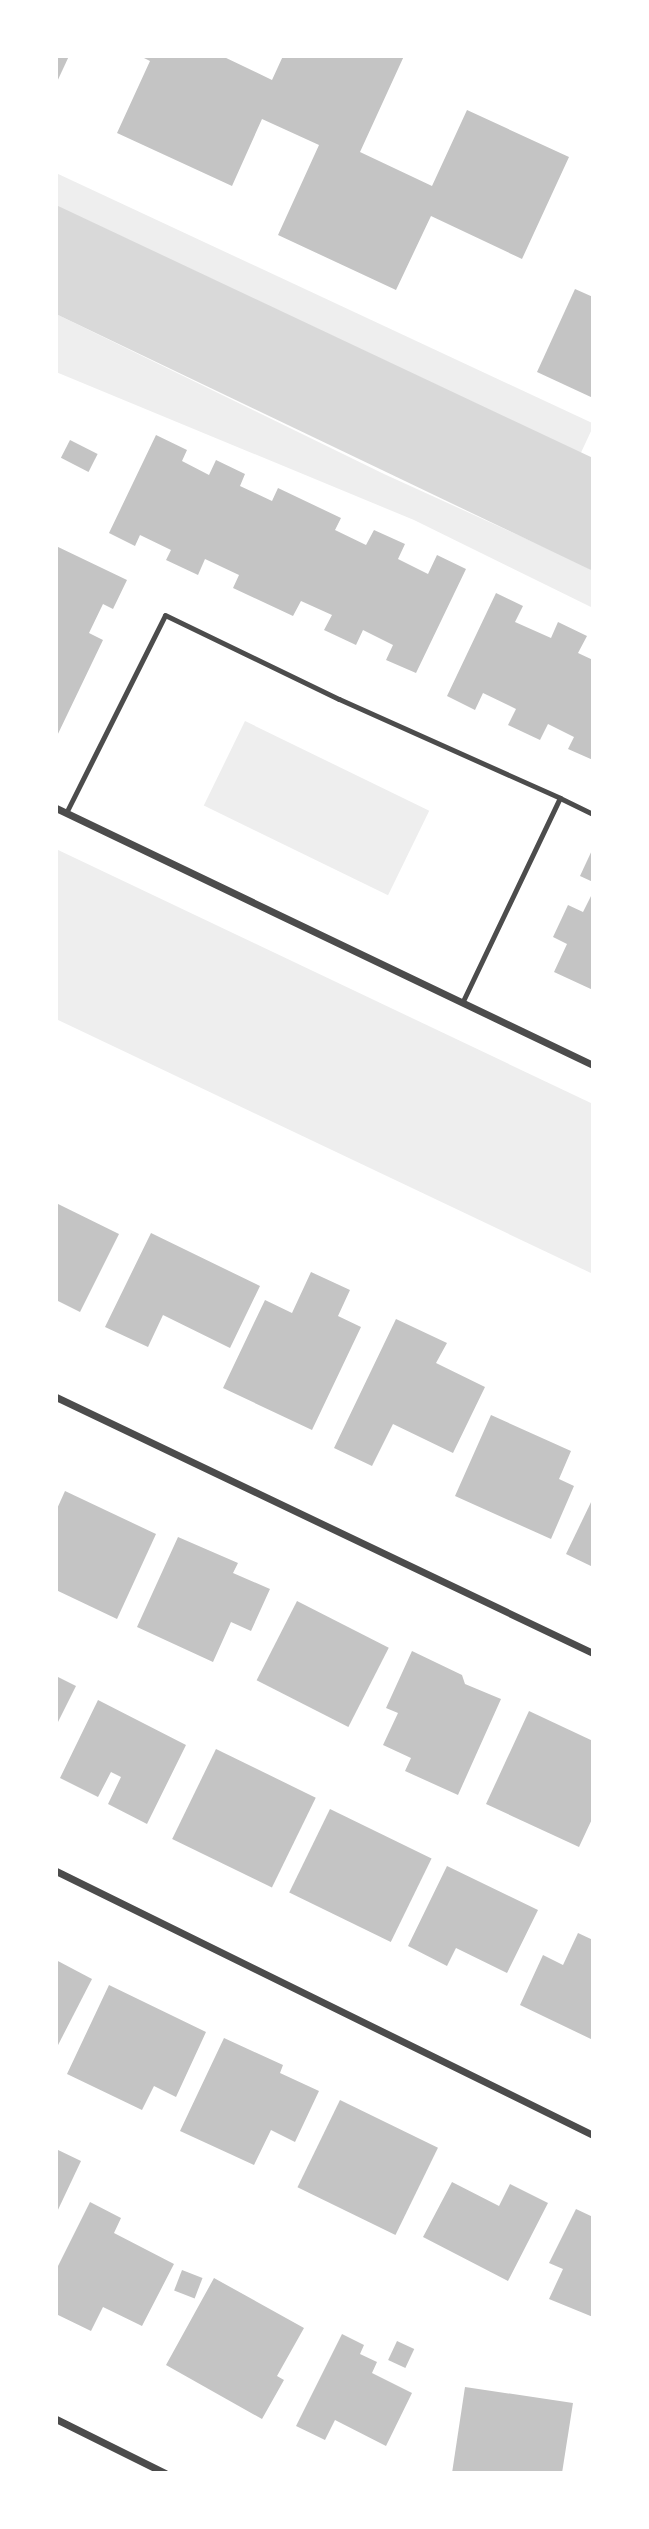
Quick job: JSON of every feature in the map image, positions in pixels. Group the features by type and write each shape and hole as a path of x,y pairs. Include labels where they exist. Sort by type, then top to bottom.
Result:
{"street":[{"path":"56,808 593,1065"},
{"path":"56,1397 593,1653"},
{"path":"56,1871 593,2135"},
{"path":"56,2419 165,2473"}],"lane":[{"path":"66,813 164,615 339,699 593,814"},
{"path":"463,1001 561,798"}],"shaded area":[{"path":"56,173 593,423 581,453 56,208"},
{"path":"56,205 593,458 593,571 56,314"},
{"path":"56,314 384,474 575,561 593,571 593,608 414,520 56,372"},
{"path":"245,721 429,811 388,895 204,805"},
{"path":"56,849 593,1104 593,1274 56,1019"}],"building":[{"path":"56,56 69,56 56,84"},
{"path":"140,56 222,56 272,80 283,56 404,56 360,152 432,186 467,110 569,157 522,259 431,216 396,290 278,235 319,145 262,119 232,186 117,133 150,61"},
{"path":"575,289 593,297 593,398 537,372"},
{"path":"156,435 187,450 182,461 209,475 216,460 245,474 240,486 272,501 278,488 341,518 335,530 366,545 374,530 405,544 398,559 428,574 437,555 466,569 416,673 386,660 393,645 363,630 356,645 324,630 332,615 301,601 293,616 233,588 239,575 205,559 198,575 166,560 171,550 140,535 135,546 109,533"},
{"path":"70,440 98,454 89,472 61,458"},
{"path":"56,546 127,580 113,609 103,604 89,633 103,640 56,738"},
{"path":"496,593 523,606 515,622 551,638 558,622 587,636 578,653 593,660 593,760 568,749 574,737 548,724 540,740 508,725 516,709 483,693 475,710 447,696"},
{"path":"593,848 593,882 580,876"},
{"path":"593,892 593,990 554,972 567,944 553,937 568,905 583,912"},
{"path":"56,1203 119,1234 80,1312 56,1300"},
{"path":"151,1233 260,1286 230,1348 163,1315 148,1347 105,1327"},
{"path":"311,1272 350,1290 338,1316 361,1327 312,1430 223,1388 265,1300 292,1313"},
{"path":"396,1319 447,1343 436,1363 485,1387 453,1453 393,1424 372,1466 334,1448"},
{"path":"491,1415 571,1451 559,1479 574,1486 551,1539 455,1496"},
{"path":"65,1491 156,1534 117,1619 56,1590 56,1511"},
{"path":"593,1498 593,1567 566,1554"},
{"path":"178,1537 238,1563 233,1573 270,1589 251,1631 231,1622 213,1662 137,1627"},
{"path":"297,1601 389,1648 348,1727 257,1680"},
{"path":"412,1651 462,1675 465,1684 501,1699 458,1795 405,1771 411,1758 383,1745 398,1713 386,1708"},
{"path":"56,1676 76,1686 56,1726"},
{"path":"98,1700 186,1745 147,1824 108,1804 121,1777 111,1772 98,1797 60,1778"},
{"path":"529,1711 593,1741 593,1817 579,1847 486,1804"},
{"path":"216,1749 316,1798 272,1888 172,1839"},
{"path":"330,1809 432,1859 391,1942 289,1893"},
{"path":"447,1866 538,1910 507,1973 456,1948 447,1966 408,1946"},
{"path":"578,1933 593,1940 593,2040 520,2005 543,1955 563,1965"},
{"path":"56,1960 92,1979 56,2049"},
{"path":"109,1985 206,2032 176,2097 154,2086 142,2110 67,2074"},
{"path":"224,2038 283,2065 280,2073 319,2091 295,2142 271,2130 254,2165 180,2131"},
{"path":"340,2100 438,2148 395,2235 297,2187"},
{"path":"56,2149 81,2161 56,2214"},
{"path":"452,2182 499,2206 510,2184 548,2203 508,2281 423,2237"},
{"path":"90,2202 121,2218 114,2233 174,2264 142,2326 103,2307 91,2331 56,2314 56,2270"},
{"path":"576,2209 593,2217 593,2317 549,2299 563,2269 549,2263"},
{"path":"182,2270 203,2278 195,2298 174,2291"},
{"path":"214,2278 304,2328 277,2376 284,2380 262,2419 166,2365"},
{"path":"342,2334 364,2345 360,2354 377,2362 372,2373 412,2393 386,2446 335,2420 325,2440 296,2426"},
{"path":"397,2341 414,2349 405,2368 388,2360"},
{"path":"465,2387 573,2403 562,2473 452,2473"}]}
